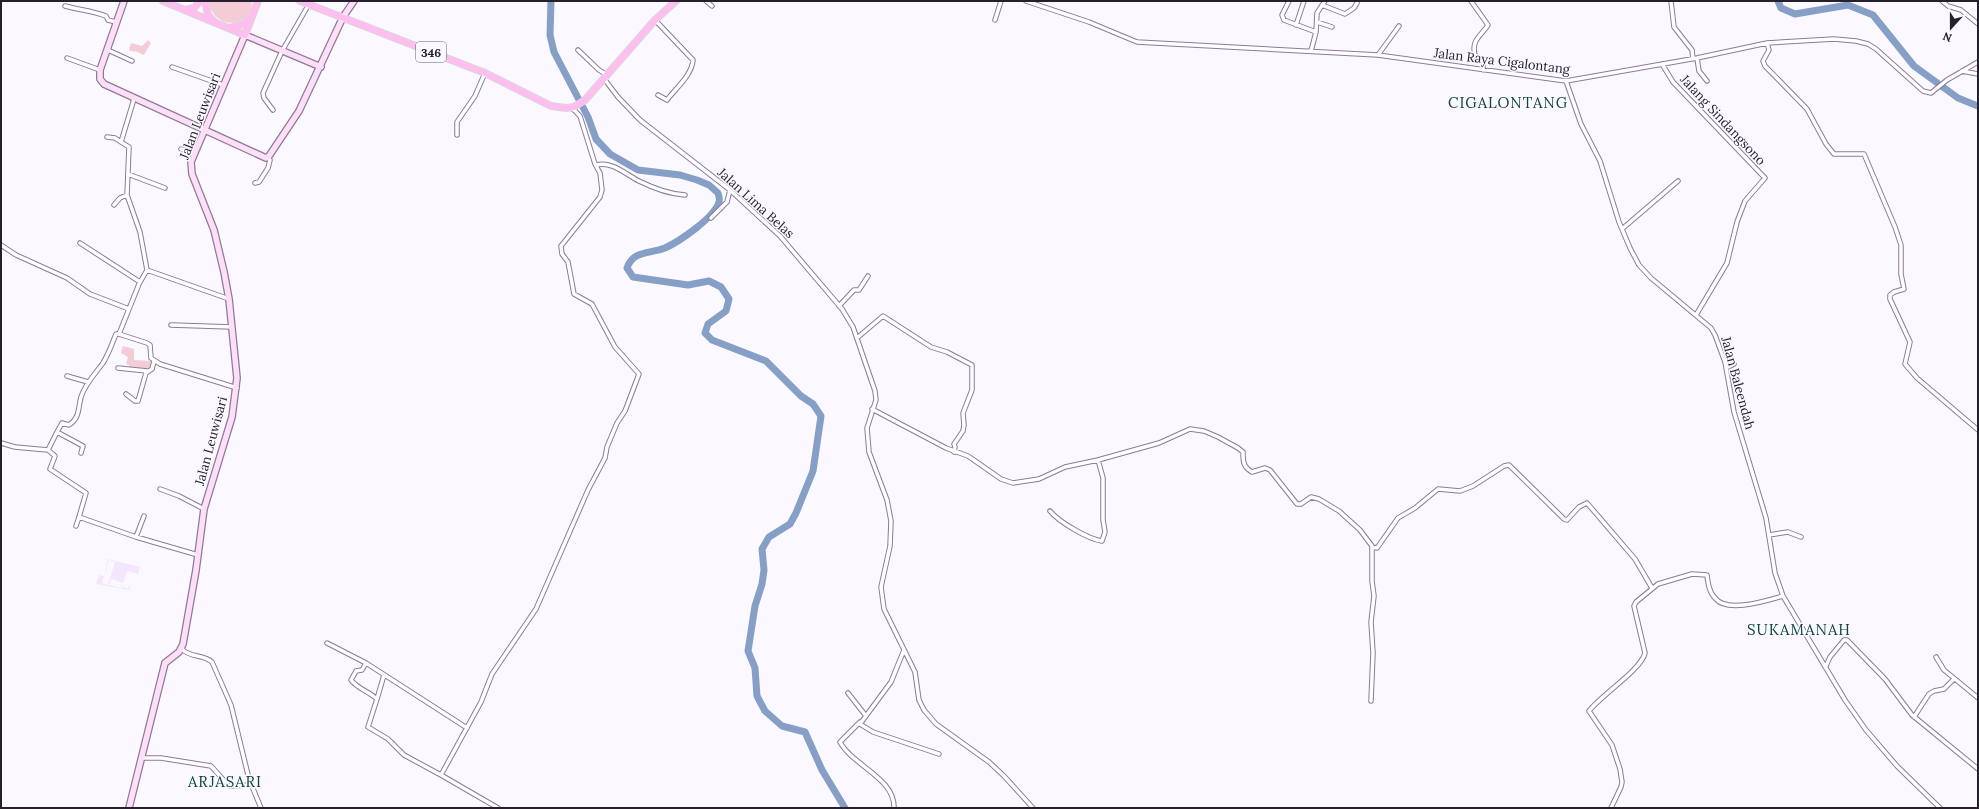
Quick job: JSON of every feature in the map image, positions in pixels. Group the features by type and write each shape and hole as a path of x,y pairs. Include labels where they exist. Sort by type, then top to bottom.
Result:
{"main road":[{"path":"124,1 100,70 100,79 104,84 260,156 267,157 299,111 343,17 354,1"},
{"path":"163,1 320,67"},
{"path":"185,10 194,8 200,1"},
{"path":"205,1 208,15 216,23"},
{"name":"346","path":"300,1 485,72 543,102 559,108 572,107 585,100 606,78 655,20 676,1"},
{"path":"245,36 250,18 257,2"},
{"path":"227,28 237,26 250,18"},
{"name":"Jalan Leuwisari","path":"182,649 190,608 204,509 228,431 236,388 229,299 214,230 192,174 191,166 194,154 245,36"},
{"path":"129,808 143,758 165,663 182,649"}],"street":[{"path":"706,1 712,6"},
{"path":"995,20 1001,1"},
{"name":"Jalan Raya Cigalontang","path":"1027,1 1089,22 1137,42 1378,55 1566,81 1695,59 1766,43 1834,39 1862,42 1876,49 1923,91 1931,93 1947,80 1978,62"},
{"path":"1289,1 1282,17 1284,20 1316,32"},
{"path":"1296,25 1304,1"},
{"path":"1311,51 1316,32 1317,13 1325,1"},
{"path":"1322,5 1345,14 1354,8 1357,2 1352,1"},
{"path":"1471,1 1488,25 1477,37 1474,47 1475,55 1483,63 1483,70"},
{"path":"1671,1 1674,27 1692,50 1699,71 1707,80"},
{"path":"1942,1 1948,6 1963,11 1978,24"},
{"path":"273,110 264,98 263,93 282,51 309,4"},
{"path":"66,6 90,10 106,16 108,20 116,22"},
{"path":"655,20 693,60 693,66 679,87 667,100 658,95"},
{"path":"1317,22 1332,27"},
{"path":"1378,55 1399,26"},
{"path":"1766,43 1769,50 1763,61 1765,66 1803,104 1834,154 1864,154 1887,206 1900,245 1904,289 1894,292 1890,295 1890,299 1907,335 1910,346 1905,364 1908,369 1978,430"},
{"path":"108,50 132,61"},
{"name":"Jalan Lima Belas","path":"578,50 599,70 618,97 640,120 730,190 780,236 839,306 857,338 875,391 876,400 866,428 869,452 887,500 891,521 890,546 881,587 884,609 915,672 919,700 924,710 936,724 988,762 1004,776 1033,808"},
{"path":"67,58 100,70"},
{"name":"Jalang Sindangsono","path":"1662,64 1673,82 1765,178 1745,201 1737,222 1727,263 1696,315"},
{"path":"172,67 223,85"},
{"path":"1962,71 1978,74"},
{"path":"456,135 457,122 475,96 485,72"},
{"name":"Jalan Baleendah","path":"1566,81 1586,136 1600,161 1622,229 1639,265 1651,278 1713,331 1726,368 1734,412 1766,518 1775,573 1783,596 1845,700 1866,730 1897,766 1940,808"},
{"path":"121,142 134,99"},
{"path":"441,775 481,702 492,674 536,609 588,490 605,458 607,447 617,423 625,411 639,374 615,347 592,304 574,294 568,262 561,250 564,240 577,227 601,195 602,190 601,176 580,116 572,107"},
{"path":"48,450 62,423 69,425 74,421 80,409 81,397 88,382 108,353 116,334 119,334 140,282 147,270 140,232 127,195 129,146 114,138 107,137"},
{"path":"181,149 194,154"},
{"path":"255,183 259,182 268,168 270,160 267,157"},
{"path":"596,165 604,164 615,167 648,185 674,194 685,195"},
{"path":"128,174 165,188"},
{"path":"1622,229 1678,181"},
{"path":"711,218 727,202 730,190"},
{"path":"114,205 120,198 127,195"},
{"path":"80,243 140,282"},
{"path":"1,245 16,255 67,278 90,294 129,309"},
{"path":"147,270 229,299"},
{"path":"839,306 854,290 859,290 868,276"},
{"path":"857,338 883,316 931,347 947,352 972,365 972,390 963,413 963,431 954,444 954,452"},
{"path":"172,325 232,327"},
{"path":"119,334 147,342 150,345 151,358 154,361 236,388"},
{"path":"118,368 147,371 152,369 154,361"},
{"path":"1726,368 1734,364"},
{"path":"126,394 135,401 138,401 147,371"},
{"path":"67,376 88,382"},
{"path":"872,409 892,421 954,452 969,457 1004,481 1013,483 1039,479 1065,467 1098,460 1163,441 1190,429 1204,431 1223,439 1243,452 1243,462 1248,470 1252,472 1265,468 1270,470 1297,504 1301,504 1311,497 1319,499 1332,506 1360,530 1372,547 1372,581 1374,596 1371,622 1371,701"},
{"path":"57,432 83,446 81,453"},
{"path":"1,443 15,447 48,450 56,456 50,469 86,493 76,526"},
{"path":"1050,512 1070,527 1094,539 1102,541 1104,532 1103,478 1098,460"},
{"path":"1372,547 1377,548 1381,545 1398,518 1415,508 1438,489 1460,491 1473,486 1504,466 1512,466 1548,506 1566,520 1579,507 1587,503 1635,559 1652,588"},
{"path":"160,489 179,496 204,509"},
{"path":"136,537 144,516"},
{"path":"79,517 136,537 198,555"},
{"path":"1769,535 1788,532 1801,537"},
{"path":"1611,808 1621,787 1622,782 1620,769 1612,746 1589,711 1643,660 1645,653 1634,606 1639,598 1658,584 1692,574 1705,574 1713,597 1717,601 1726,604 1751,605 1783,596"},
{"path":"1826,666 1830,657 1844,640 1847,640 1871,663 1914,717 1978,769"},
{"path":"327,643 366,663 467,728"},
{"path":"182,649 188,654 207,658 212,662 231,705 251,785 261,808"},
{"path":"894,808 894,799 890,790 846,751 840,742 861,722 891,682 904,650"},
{"path":"1936,657 1944,670 1978,698"},
{"path":"366,663 362,670 356,671 351,680 356,686 366,690 377,699"},
{"path":"384,675 368,727 388,739 404,755 498,808"},
{"path":"1914,717 1926,698 1934,691 1944,689 1954,679"},
{"path":"848,693 866,716"},
{"path":"861,722 862,725 873,732 939,754"},
{"path":"143,758 161,758 211,766 229,786 251,785"}],"shaded area":[{"path":"209,1 252,1 250,11 246,17 232,23 217,17 212,11"},
{"path":"148,40 151,43 144,55 129,50 131,43 142,46"},
{"path":"123,346 134,349 134,360 151,361 150,369 129,368 129,365 126,364 128,357 121,353"},
{"path":"108,559 140,567 137,579 138,574 127,571 122,587 128,589 132,578 129,590 96,584 99,575 104,576","holes":["109,560 115,562 108,585 102,583","111,579 123,583 121,588 109,585"]}],"waterway":[{"path":"551,1 550,35 554,52 588,117 596,139 610,154 638,170 680,175 697,180 709,185 719,195 719,201 716,208 704,222 665,248 638,255 633,258 627,268 633,277 688,285 709,281 721,287 729,299 726,311 708,324 705,333 712,340 766,361 801,396 813,404 821,416 813,471 796,513 790,524 769,537 762,549 764,570 762,584 755,606 748,651 755,668 757,696 765,711 782,726 805,732 822,770 845,808"},
{"path":"1778,1 1781,8 1795,14 1848,5 1873,15 1914,66 1958,98 1978,106"}],"district":[{"name":"CIGALONTANG","path":"1508,102"},
{"name":"SUKAMANAH","path":"1799,629"},
{"name":"ARJASARI","path":"225,781"}]}
